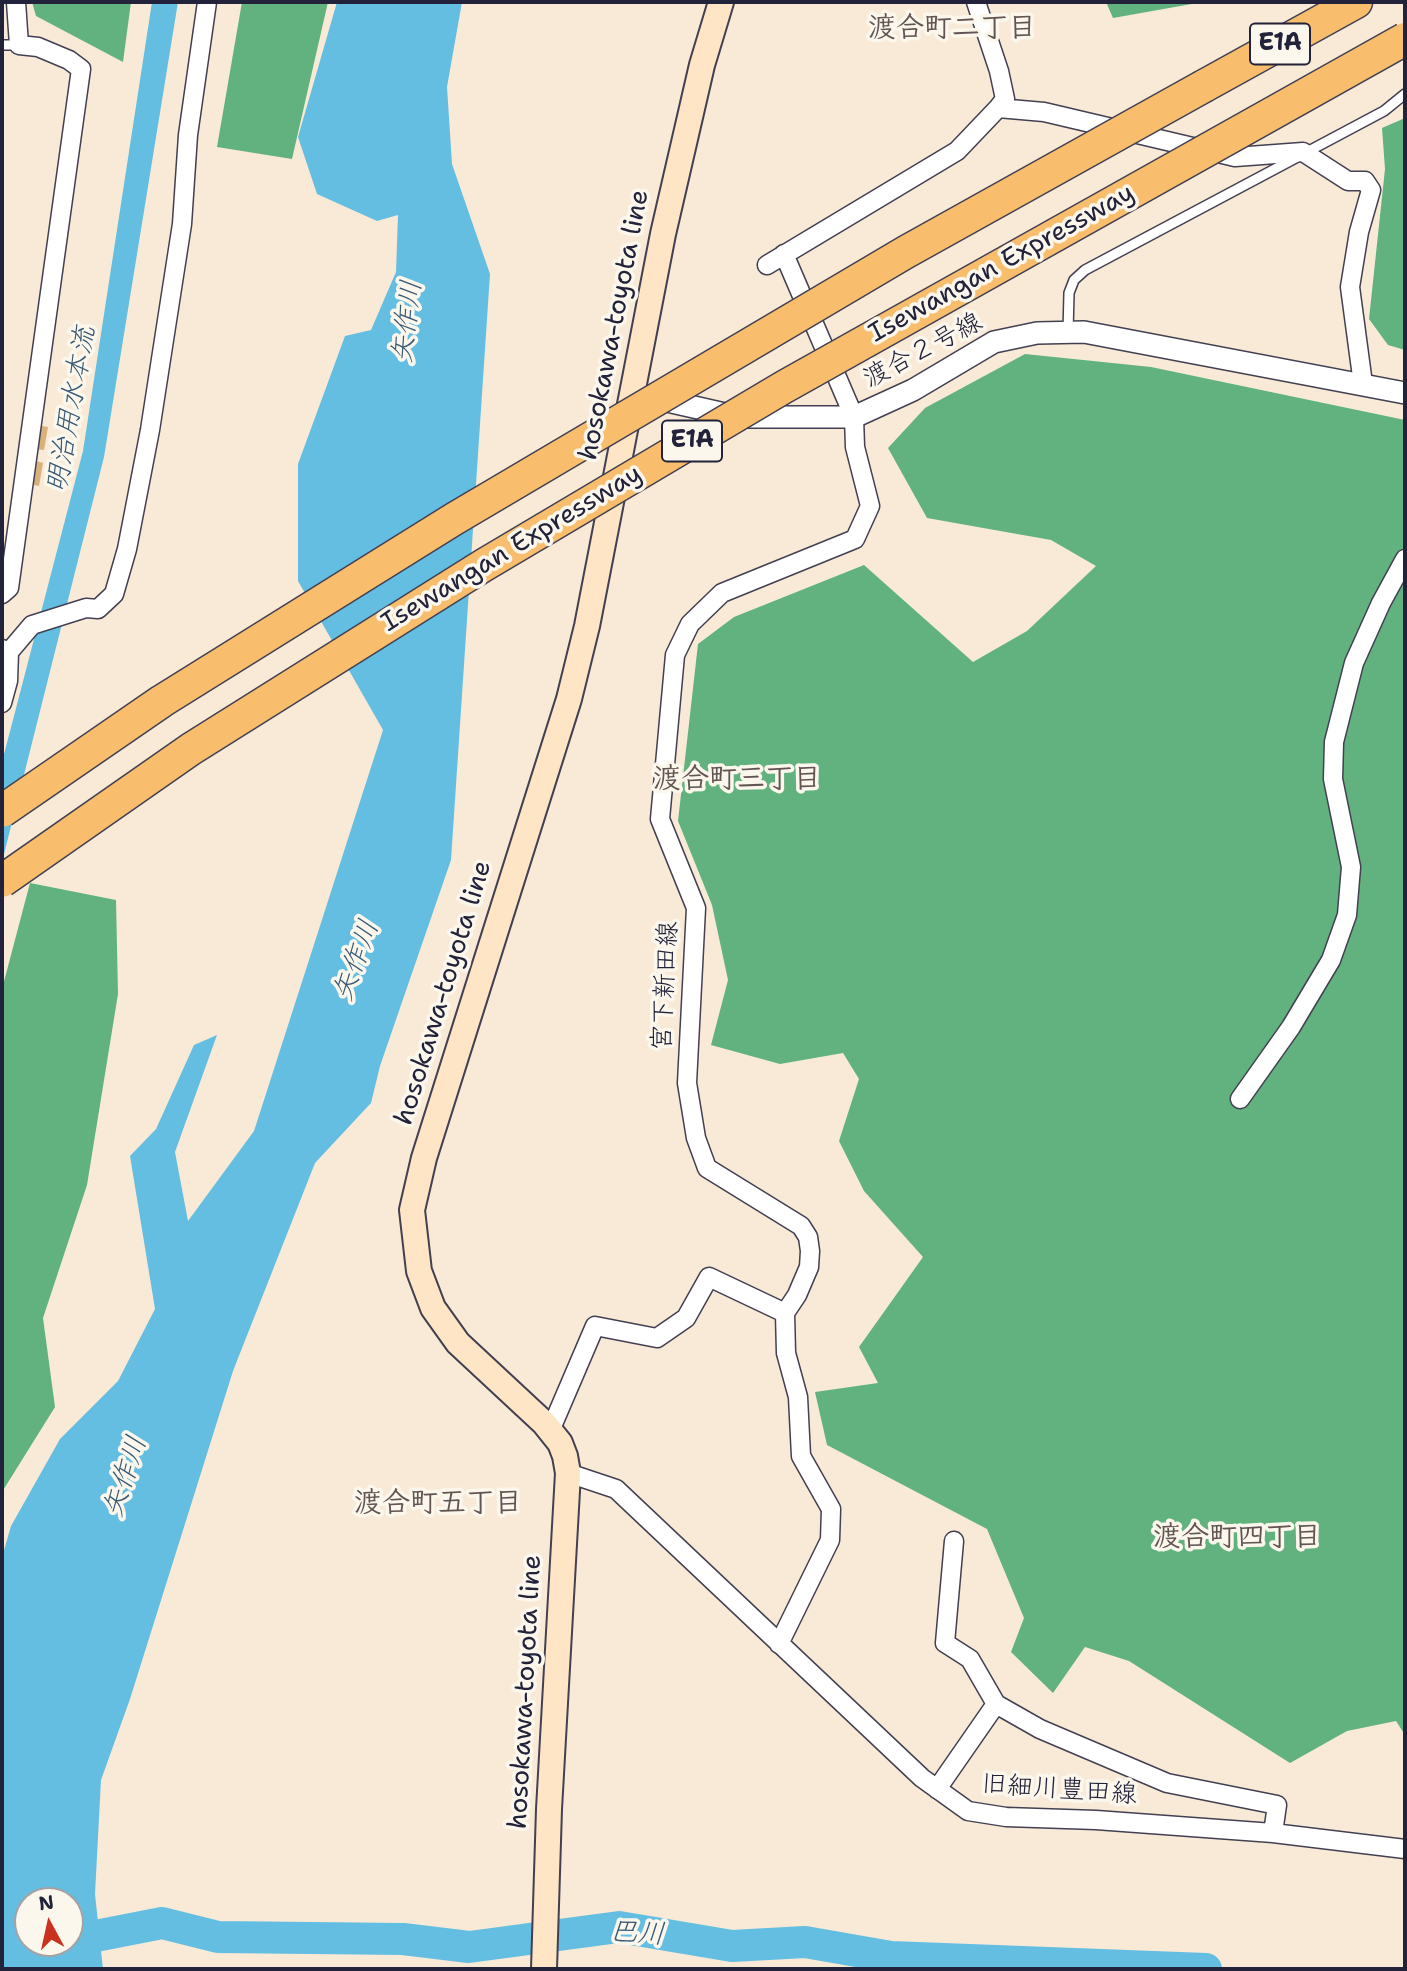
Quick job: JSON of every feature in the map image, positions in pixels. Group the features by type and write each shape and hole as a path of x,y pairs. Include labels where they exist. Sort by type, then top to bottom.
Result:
{"highway":[{"path":"1204,86 1344,2"},
{"name":"Isewangan Expressway","path":"2,811 162,701 454,519 895,259 1356,2"},
{"name":"Isewangan Expressway","path":"2,881 191,749 484,565 795,380 1405,39"},
{"path":"1094,211 1405,57"}],"main road":[{"name":"hosokawa-toyota line","path":"544,1969 549,1810 568,1473 560,1443 458,1343 433,1308 419,1271 412,1210 424,1158 569,699 587,626 663,234 699,78 722,2"}],"street":[{"path":"2,594 9,588 81,69 69,60 38,47 10,45 16,2"},
{"path":"2,703 8,681 6,650 32,625 86,608 98,609 114,594 127,549 150,430 182,224 188,135 207,2"},
{"path":"767,265 957,151 998,108 1005,99 999,71 976,2"},
{"path":"998,108 1044,111 1235,157 1303,152 1348,181 1365,181 1371,190 1359,232 1350,287 1363,384"},
{"name":"宮下新田線","path":"784,254 854,417 856,447 870,506 855,539 722,593 690,624 675,655 660,819 696,908 687,1083 696,1138 707,1168 801,1226 808,1237 809,1267 797,1295 785,1313"},
{"name":"渡合２号線","path":"631,393 738,417 854,417 914,390 994,342 1037,333 1084,331 1405,393"},
{"path":"1240,1099 1291,1027 1331,960 1347,915 1350,867 1333,779 1334,741 1354,663 1381,603 1405,559"},
{"path":"550,1431 595,1326 657,1338 686,1318 709,1277 785,1313 786,1353 798,1397 801,1455 831,1509 830,1540 779,1644"},
{"name":"旧細川豊田線","path":"568,1473 616,1489 922,1778 968,1811 1006,1817 1096,1819 1273,1833 1405,1849"},
{"path":"954,1541 945,1643 970,1659 996,1704 1040,1730 1167,1783 1277,1805 1273,1833"},
{"path":"937,1789 996,1704"}],"lane":[{"path":"1068,332 1069,293 1074,280 1085,270 1384,111 1405,94"}],"green space":[{"path":"32,2 131,2 123,62 36,16"},
{"path":"242,2 328,2 292,159 217,147"},
{"path":"1106,2 1203,2 1113,18"},
{"path":"1405,118 1405,350 1388,345 1369,319 1385,169 1382,128"},
{"path":"1025,354 1151,367 1405,420 1405,1735 1396,1721 1347,1731 1290,1763 1129,1661 1085,1647 1053,1693 1011,1652 1024,1618 987,1529 827,1445 815,1392 878,1383 859,1347 923,1257 864,1191 839,1141 859,1079 843,1053 780,1064 711,1045 728,980 712,905 678,821 698,644 734,617 864,565 973,662 1027,631 1096,566 1051,540 927,518 888,448 925,408"},
{"path":"30,883 116,900 118,994 87,1185 43,1318 55,1407 2,1492 2,989"}],"water":[{"name":"明治用水本流","path":"152,2 178,2 104,457 2,862 2,762 83,451"},
{"name":"矢作川","path":"337,2 462,2 447,87 452,164 490,274 451,860 380,1066 371,1103 315,1163 233,1371 130,1699 101,1780 95,1894 103,1969 2,1969 2,1557 11,1526 60,1439 118,1381 155,1309 130,1156 156,1129 194,1045 217,1035 175,1152 188,1221 254,1131 383,730 298,581 298,464 345,336 371,330 396,272 398,215 377,221 317,194 298,137"}],"building":[{"path":"37,425 48,427 44,450 33,449"},
{"path":"33,460 43,463 39,486 28,484"},
{"path":"61,465 69,465 68,488 60,488"}],"waterway":[{"name":"巴川","path":"84,1938 162,1923 218,1937 403,1939 469,1947 619,1927 732,1946 805,1942 891,1957 1206,1969"}],"district":[{"name":"渡合町二丁目","path":"952,29"},
{"name":"渡合町三丁目","path":"737,780"},
{"name":"渡合町五丁目","path":"438,1504"},
{"name":"渡合町四丁目","path":"1237,1538"}]}
